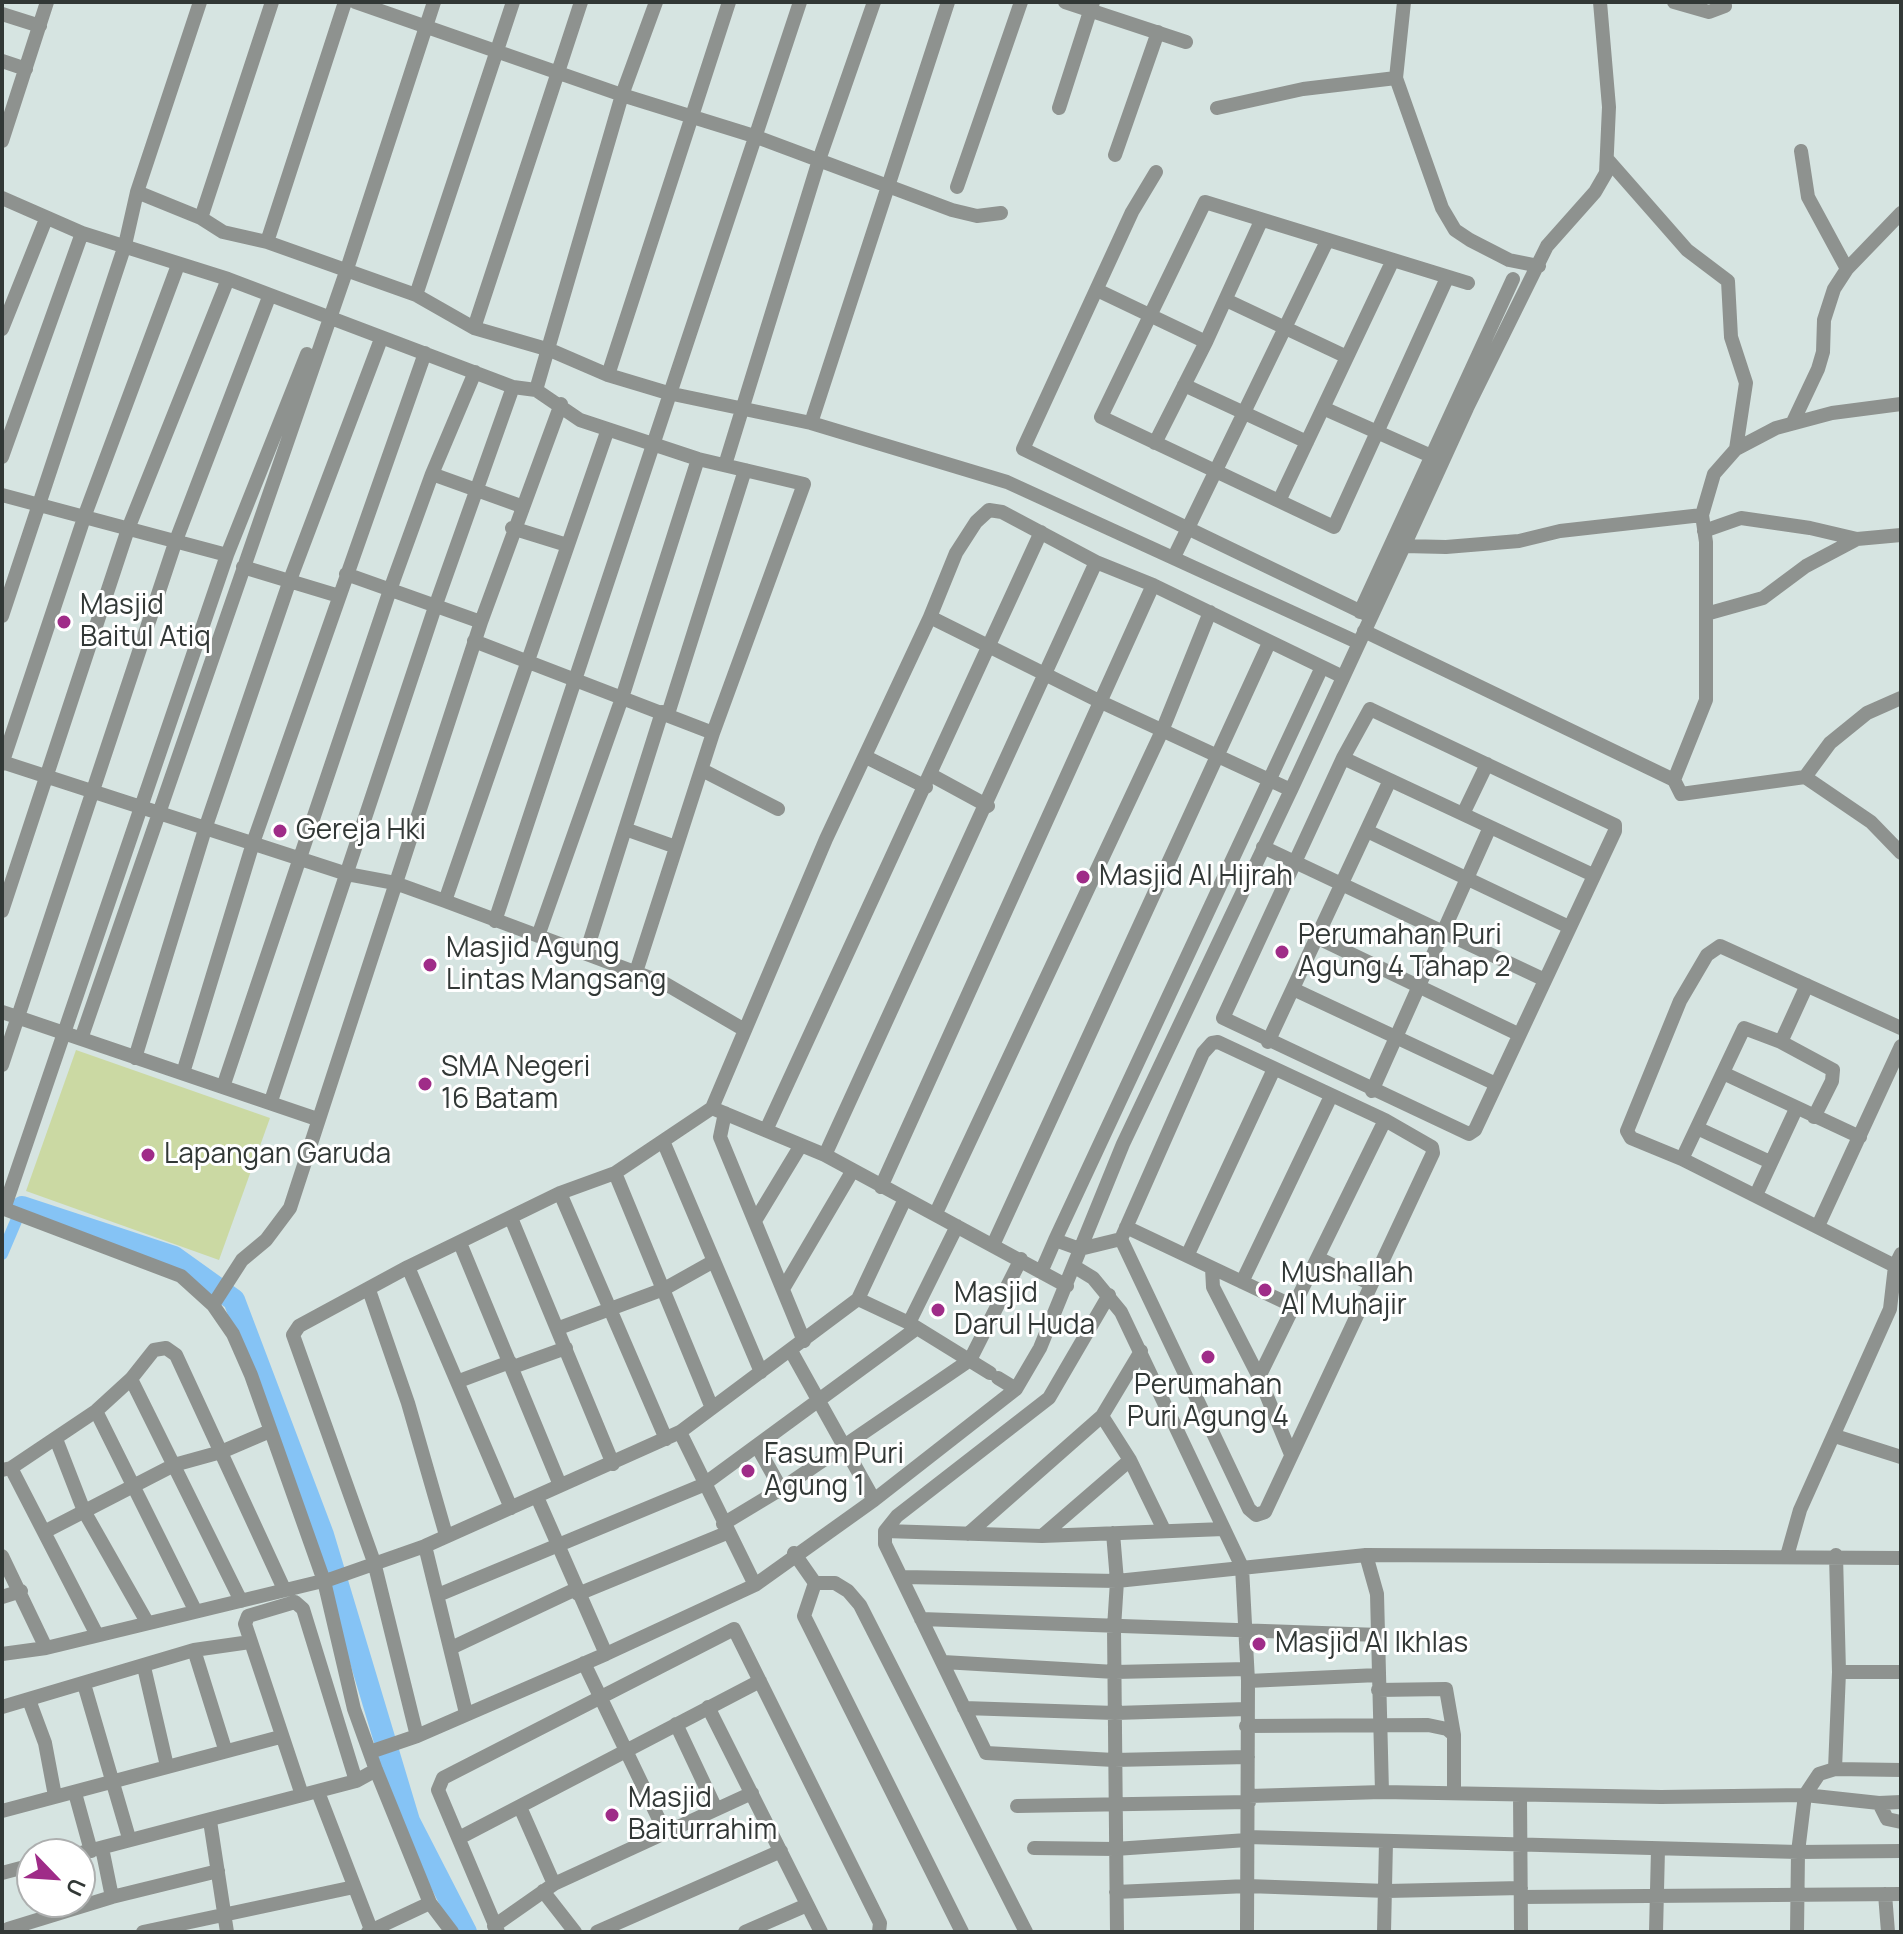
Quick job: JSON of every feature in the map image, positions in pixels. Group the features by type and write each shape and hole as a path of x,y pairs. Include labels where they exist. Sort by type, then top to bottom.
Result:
{"street":[{"path":"2,141 5,119 26,69 47,2"},
{"path":"2,616 125,245 137,192 200,2"},
{"path":"201,218 272,2"},
{"path":"267,242 345,2"},
{"path":"355,2 622,95 754,136 952,210 977,216 1001,213"},
{"path":"434,2 347,269 227,555 67,1032 13,1212 181,1276 216,1301 233,1334 327,1580 346,1680 375,1750 376,1770 430,1903 452,1932"},
{"path":"416,295 513,2"},
{"path":"474,328 581,2"},
{"path":"536,390 622,95 656,2"},
{"path":"608,375 729,2"},
{"path":"495,921 800,2"},
{"path":"725,465 819,160 874,2"},
{"path":"811,423 948,2"},
{"path":"957,187 1021,2"},
{"path":"1065,2 1092,6 1186,42"},
{"path":"1365,614 1404,546 1436,459 1547,246 1601,183 1608,160 1609,107 1600,2"},
{"path":"1674,2 1709,12 1725,6"},
{"path":"1403,3 1396,78 1442,208 1455,230 1509,260 1539,266"},
{"path":"1059,108 1092,6"},
{"path":"2,14 40,26"},
{"path":"1115,155 1158,32"},
{"path":"2,61 26,69"},
{"path":"1217,108 1303,89 1396,78"},
{"path":"1801,151 1808,197 1847,269"},
{"path":"1608,160 1687,250 1728,281 1731,337 1746,383 1736,449"},
{"path":"1156,172 1132,212 1023,449 1365,614"},
{"path":"137,192 201,218 223,232 267,242 347,269 416,295 474,328 550,350 608,375 668,393 811,423 1007,482 1360,636 1674,780 1681,794 1805,777 1871,822 1901,853"},
{"path":"2,198 82,233 228,279 513,387 536,390 561,404 580,420 698,459 804,484 713,733 676,847 641,974"},
{"path":"1447,278 1334,527 1101,417 1205,202 1468,283"},
{"path":"1793,422 1818,369 1828,303 1847,269 1901,213"},
{"path":"2,329 46,219"},
{"path":"1155,443 1206,342 1261,221"},
{"path":"2,457 82,233"},
{"path":"1174,557 1327,241"},
{"path":"1279,501 1392,262"},
{"path":"178,265 85,518 2,763 159,810 347,874 395,883 664,983 743,1029"},
{"path":"2,911 128,529 228,279"},
{"path":"375,1750 413,1737 606,1654 755,1585 794,1553 874,1500 1016,1389 1040,1348 1075,1267 1092,1247 1123,1144 1267,848 1360,636 1365,614 1513,279"},
{"path":"1097,290 1206,342"},
{"path":"2,1065 175,543 269,297"},
{"path":"1226,300 1347,357"},
{"path":"81,1039 326,315"},
{"path":"135,1058 206,826 290,580 381,339"},
{"path":"183,1073 253,843 425,353"},
{"path":"223,1087 390,590 432,474 475,372"},
{"path":"1184,385 1307,442"},
{"path":"271,1101 435,607 513,387"},
{"path":"216,1301 242,1260 274,1231 290,1208 512,528 561,404"},
{"path":"1674,780 1706,700 1702,515 1714,474 1736,449 1793,422 1901,404"},
{"path":"1323,408 1436,459"},
{"path":"445,901 608,429"},
{"path":"538,936 622,698 698,459"},
{"path":"586,953 745,470"},
{"path":"432,474 521,506"},
{"path":"2,495 227,555"},
{"path":"804,1341 720,1137 718,1110 743,1029 930,617 956,553 976,522 989,510 1002,512 1096,562 1153,585 1341,676"},
{"path":"1404,546 1446,547 1519,541 1560,531 1702,515"},
{"path":"1704,531 1741,518 1810,528 1857,539 1901,535"},
{"path":"512,528 567,545"},
{"path":"767,1128 1041,532"},
{"path":"1706,614 1763,598 1806,566 1857,539"},
{"path":"825,1155 988,806 1096,562"},
{"path":"243,567 339,596"},
{"path":"346,574 481,622"},
{"path":"881,1187 1153,585"},
{"path":"936,1213 1162,731 1210,612"},
{"path":"930,617 1101,702 1291,790"},
{"path":"474,641 713,733"},
{"path":"993,1245 1269,643"},
{"path":"1042,1270 1322,667"},
{"path":"1805,777 1830,743 1867,713 1901,698"},
{"path":"1370,709 1615,825 1615,831 1475,1130 1469,1134 1226,1021 1224,1015 1293,860 1343,758 1370,709"},
{"path":"866,757 988,806"},
{"path":"1343,758 1593,875"},
{"path":"1463,814 1487,764"},
{"path":"702,770 778,809"},
{"path":"1268,1042 1390,780"},
{"path":"1372,1091 1490,827"},
{"path":"625,829 676,847"},
{"path":"1367,831 1569,927"},
{"path":"1267,848 1545,980"},
{"path":"1318,938 1518,1034"},
{"path":"1787,1556 1800,1510 1896,1311 1898,1260 1631,1138 1627,1126 1680,1001 1707,955 1720,946 1901,1028"},
{"path":"1781,1042 1807,985"},
{"path":"1293,989 1496,1084"},
{"path":"2,1012 317,1119"},
{"path":"1682,1159 1744,1028 1781,1042 1833,1070 1832,1081 1814,1117"},
{"path":"1055,1240 1092,1247 1123,1233 1203,1053 1212,1043 1218,1042 1385,1120 1428,1144 1433,1153 1369,1283 1265,1512 1256,1515 1249,1509 1201,1412 1123,1233"},
{"path":"1818,1226 1901,1046"},
{"path":"1188,1254 1274,1069"},
{"path":"1723,1073 1860,1137"},
{"path":"1242,1282 1331,1096"},
{"path":"1756,1195 1796,1109"},
{"path":"413,1737 374,1562 293,1335 299,1326 408,1267 560,1193 615,1173 718,1110 767,1128 825,1155 1067,1286"},
{"path":"1259,1377 1385,1120"},
{"path":"1697,1128 1770,1162"},
{"path":"663,1141 761,1372"},
{"path":"755,1221 801,1145"},
{"path":"783,1289 853,1170"},
{"path":"615,1173 712,1408"},
{"path":"560,1193 666,1439"},
{"path":"2,1654 46,1648 355,1571 425,1546 680,1432 858,1299 905,1199"},
{"path":"511,1218 613,1464"},
{"path":"438,1595 560,1547 703,1485 817,1402 913,1326 957,1226"},
{"path":"1123,1233 1188,1254 1293,1306"},
{"path":"460,1243 560,1485"},
{"path":"1318,1258 1369,1283"},
{"path":"451,1648 726,1528 970,1360 1021,1259"},
{"path":"559,1328 664,1289 714,1261"},
{"path":"408,1267 511,1508"},
{"path":"1075,1267 1093,1278 1109,1295 1141,1351 1242,1567 1248,1632 1247,1932"},
{"path":"1212,1268 1213,1287 1259,1377 1290,1452"},
{"path":"369,1290 408,1403 446,1535"},
{"path":"1109,1295 1049,1398 897,1516 885,1531 885,1544 981,1745 994,1755 1114,1760 1248,1757"},
{"path":"858,1299 913,1326 1016,1389"},
{"path":"459,1381 566,1348"},
{"path":"97,1635 46,1531 6,1469 96,1411 131,1379 154,1350 172,1351 284,1589"},
{"path":"791,1351 874,1500"},
{"path":"968,1534 1102,1416 1141,1351"},
{"path":"131,1379 241,1601"},
{"path":"96,1411 195,1610"},
{"path":"1176,1425 1201,1412"},
{"path":"1102,1416 1130,1460 1164,1530"},
{"path":"46,1531 174,1465 221,1452 270,1431"},
{"path":"680,1432 703,1485 755,1585"},
{"path":"1835,1436 1901,1457"},
{"path":"56,1439 84,1511 147,1622"},
{"path":"757,1446 781,1489"},
{"path":"1042,1536 1130,1460"},
{"path":"537,1497 606,1654"},
{"path":"885,1531 1042,1536 1224,1529"},
{"path":"1113,1533 1117,1581 1114,1628 1117,1932"},
{"path":"425,1546 466,1713"},
{"path":"794,1553 815,1583"},
{"path":"903,1577 1117,1581 1366,1555 1836,1555 1901,1558"},
{"path":"1366,1555 1377,1594 1382,1792"},
{"path":"1835,1769 1839,1672 1836,1555"},
{"path":"2,1556 46,1648"},
{"path":"815,1583 804,1616 962,1932"},
{"path":"815,1583 835,1583 848,1591 860,1605 1026,1932"},
{"path":"2,1597 21,1591"},
{"path":"302,1795 280,1737 245,1624 248,1616 295,1602 300,1604 356,1781"},
{"path":"921,1619 1379,1635"},
{"path":"752,1793 548,1887 496,1929 438,1790 443,1778 734,1629 880,1923 879,1932"},
{"path":"2,1707 194,1650 250,1642"},
{"path":"194,1650 225,1749"},
{"path":"943,1662 1115,1672 1248,1675 1446,1689 1454,1735 1454,1792"},
{"path":"584,1663 665,1832"},
{"path":"144,1667 167,1766"},
{"path":"1839,1672 1901,1672"},
{"path":"459,1838 760,1681"},
{"path":"84,1684 129,1838"},
{"path":"29,1700 45,1743 55,1796"},
{"path":"708,1707 821,1932"},
{"path":"964,1708 1115,1713 1247,1709"},
{"path":"676,1724 716,1809"},
{"path":"1246,1726 1428,1725 1447,1729 1454,1735"},
{"path":"2,1811 225,1749 280,1737"},
{"path":"1797,1932 1798,1852 1805,1795 1819,1774 1835,1769 1901,1770"},
{"path":"96,1849 129,1838 210,1821 318,1792 356,1781 376,1770"},
{"path":"318,1792 371,1932 430,1903"},
{"path":"1017,1806 1114,1805 1382,1792 1805,1795 1879,1803 1901,1802"},
{"path":"75,1793 87,1838"},
{"path":"1520,1795 1521,1932"},
{"path":"1879,1803 1887,1819 1901,1822"},
{"path":"520,1807 548,1887 575,1932"},
{"path":"210,1821 225,1925"},
{"path":"1034,1848 1115,1849 1247,1838 1798,1852 1901,1851"},
{"path":"1384,1932 1386,1842"},
{"path":"1656,1932 1658,1849"},
{"path":"597,1932 781,1851"},
{"path":"96,1864 112,1897"},
{"path":"8,1929 112,1897 218,1871"},
{"path":"1116,1892 1247,1886 1656,1898 1893,1894 1888,1932"},
{"path":"143,1932 225,1925 354,1887"},
{"path":"745,1932 807,1905"}],"green space":[{"name":"Lapangan Garuda","path":"76,1050 270,1118 219,1260 26,1191"}],"waterway":[{"path":"2,1254 22,1207"},
{"path":"22,1207 174,1257 234,1300 323,1535 409,1821 466,1932"}],"place":[{"name":"Masjid Baitul Atiq","path":"64,622"},
{"name":"Gereja Hki","path":"280,831"},
{"name":"Masjid Al Hijrah","path":"1083,877"},
{"name":"Perumahan Puri Agung 4 Tahap 2","path":"1282,952"},
{"name":"Masjid Agung Lintas Mangsang","path":"430,965"},
{"name":"SMA Negeri 16 Batam","path":"425,1084"},
{"name":"Lapangan Garuda","path":"148,1155"},
{"name":"Mushallah Al Muhajir","path":"1265,1290"},
{"name":"Masjid Darul Huda","path":"938,1310"},
{"name":"Perumahan Puri Agung 4","path":"1208,1357"},
{"name":"Fasum Puri Agung 1","path":"748,1471"},
{"name":"Masjid Al Ikhlas","path":"1259,1644"},
{"name":"Masjid Baiturrahim","path":"612,1815"}]}
